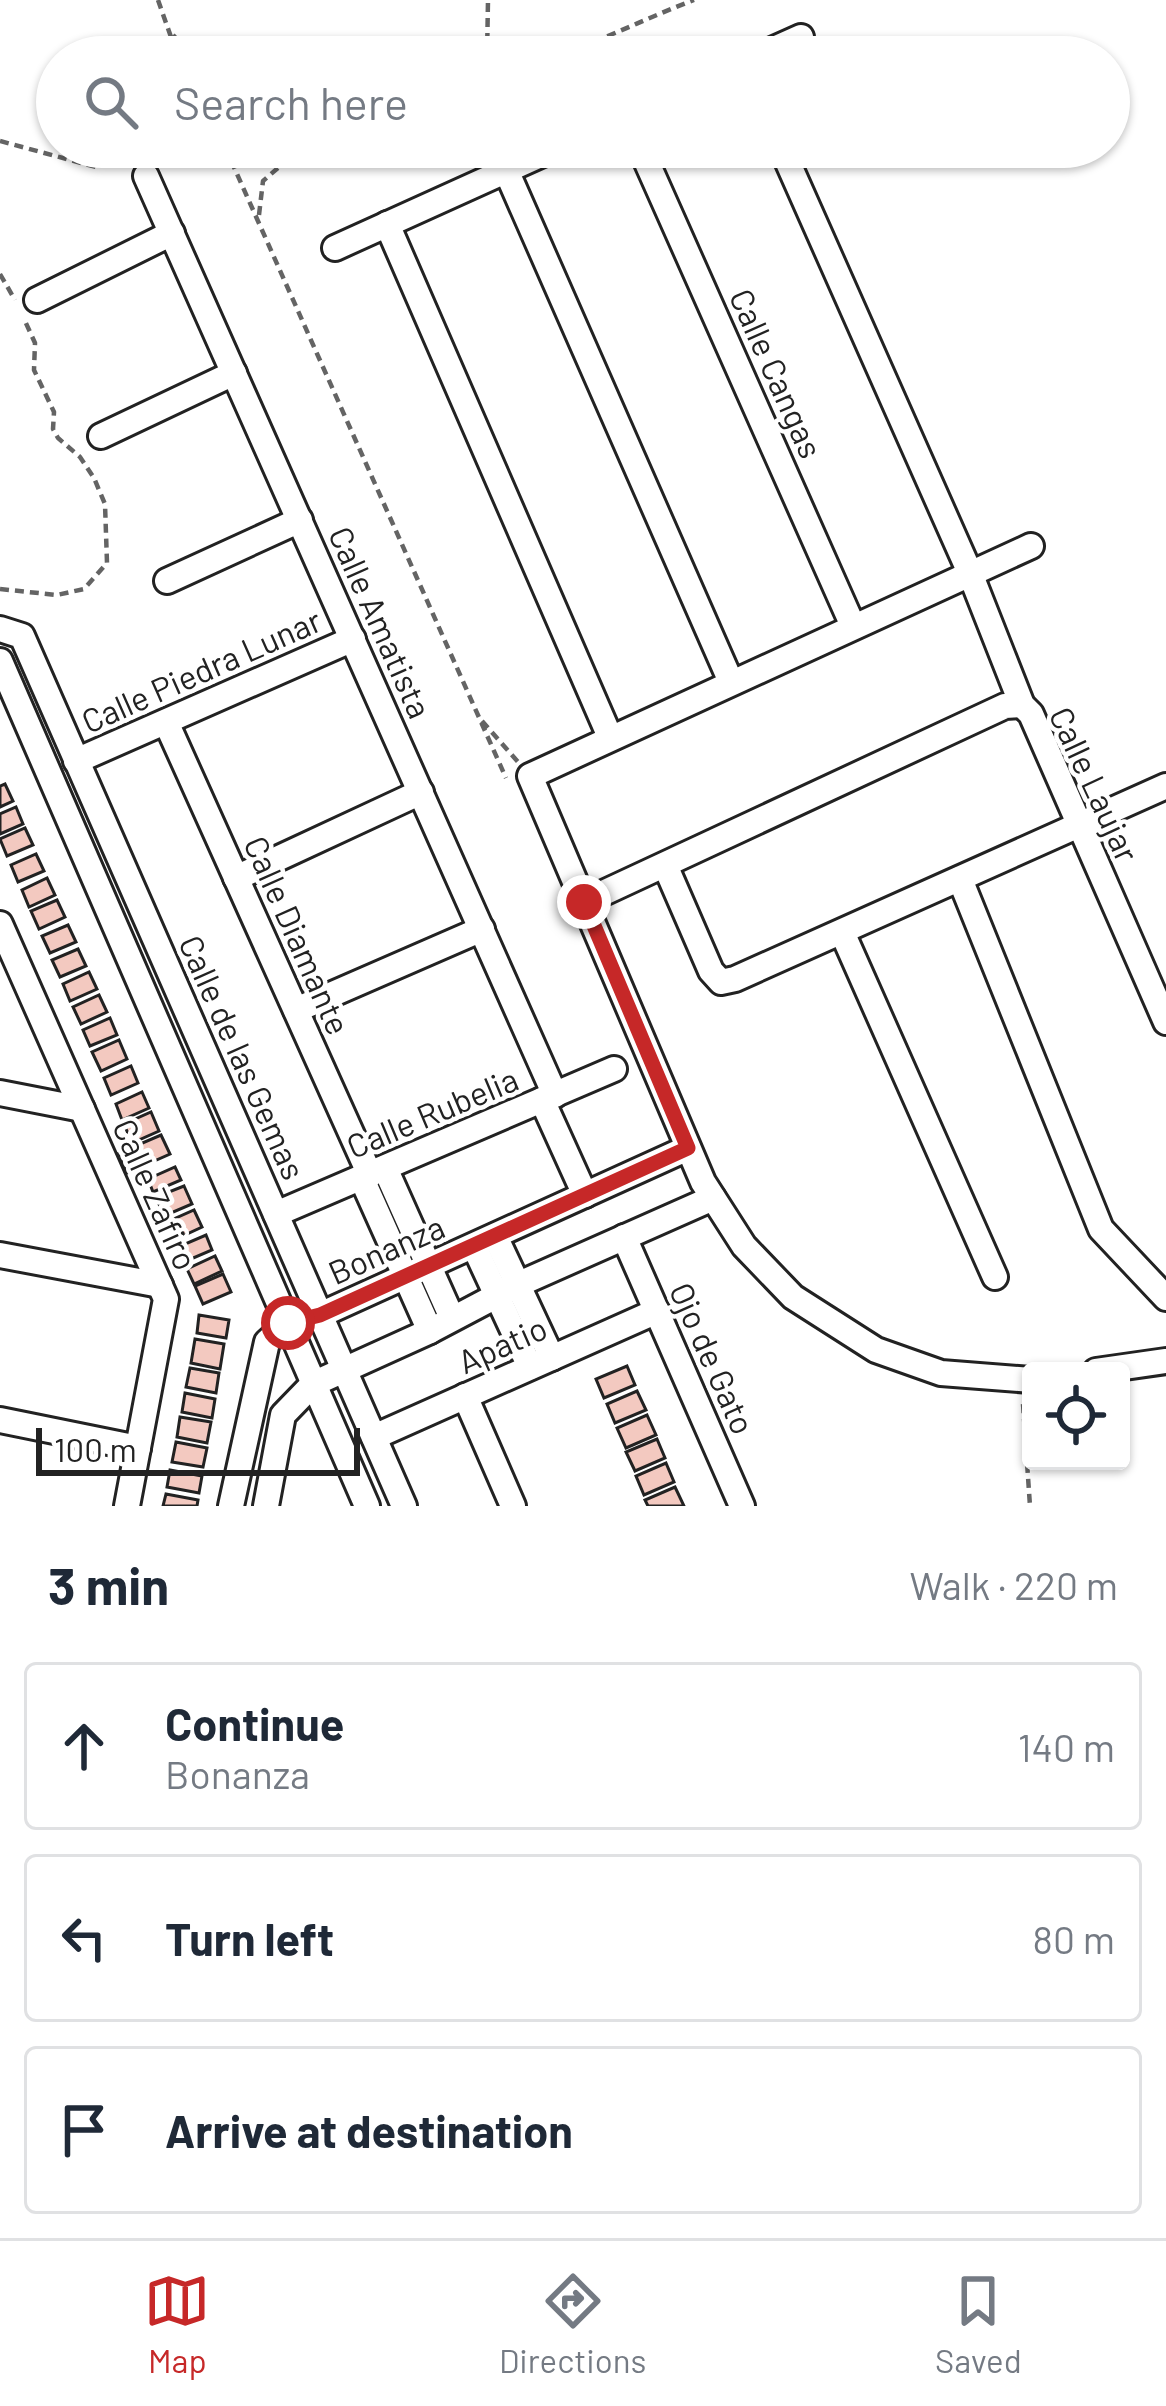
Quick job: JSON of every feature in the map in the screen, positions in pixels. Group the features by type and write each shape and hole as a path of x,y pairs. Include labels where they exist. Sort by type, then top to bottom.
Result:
{"street":[{"path":"335,248 511,168"},
{"name":"Calle Cangas","path":"649,168 854,626"},
{"name":"Calle Laujar","path":"790,168 970,574 1022,706 1031,713 1166,1022"},
{"path":"506,170 730,682"},
{"name":"Calle Amatista","path":"146,176 482,929 585,1195"},
{"path":"387,224 610,737"},
{"path":"37,300 172,233"},
{"path":"101,436 234,374"},
{"path":"167,581 299,520"},
{"path":"1022,1381 941,1373 875,1350 794,1297 744,1246 688,1148 584,902 524,786 539,770 1031,546"},
{"name":"Calle de las Gemas","path":"11,633 61,727 404,1506"},
{"name":"Calle Piedra Lunar","path":"76,761 352,640"},
{"name":"Calle de las Gemas","path":"0,661 367,1506"},
{"path":"584,902 1005,706 1022,706"},
{"name":"Calle Diamante","path":"166,722 441,1324"},
{"path":"32,734 61,727"},
{"path":"665,865 710,971 721,982 1166,786"},
{"path":"236,878 421,792"},
{"path":"960,879 1101,1229 1166,1298"},
{"path":"296,1010 482,929"},
{"path":"842,932 995,1277"},
{"name":"Calle Zafiro","path":"2,934 166,1299 128,1506"},
{"name":"Calle Rubelia","path":"276,1214 614,1069"},
{"path":"0,1094 82,1109"},
{"name":"Bonanza","path":"288,1323 320,1315 688,1148"},
{"path":"266,1506 283,1415 313,1384 508,1289 713,1198"},
{"name":"Ojo de Gato","path":"624,1237 734,1504"},
{"path":"484,1241 541,1362"},
{"path":"0,1255 160,1285"},
{"name":"Apatio","path":"374,1437 657,1311"},
{"path":"231,1506 267,1342 288,1323"},
{"path":"1157,1362 1166,1340"},
{"path":"465,1396 513,1506"},
{"path":"0,1420 138,1448"}],"path":[{"path":"158,0 172,36"},
{"path":"487,36 488,0"},
{"path":"607,36 694,0"},
{"path":"171,33 174,36"},
{"path":"0,141 36,151"},
{"path":"235,168 505,776 524,786"},
{"path":"258,220 263,181 278,168"},
{"path":"0,274 35,343 34,370 53,412 52,429 80,457 105,504 109,542 107,563 84,589 57,595 0,589"},
{"path":"478,717 524,786"},
{"path":"1029,1470 1030,1506"}],"building":[{"path":"5,784 13,801 0,807 0,786"},
{"path":"16,807 23,824 0,834 0,814"},
{"path":"25,828 33,845 7,856 0,839"},
{"path":"36,854 44,871 18,882 11,865"},
{"path":"47,878 55,895 29,907 22,890"},
{"path":"57,900 65,917 39,929 31,911"},
{"path":"68,925 76,942 50,953 42,936"},
{"path":"78,949 86,966 60,977 52,960"},
{"path":"89,972 97,989 70,1001 63,984"},
{"path":"99,995 107,1012 81,1024 73,1007"},
{"path":"110,1018 117,1035 90,1046 83,1030"},
{"path":"119,1040 127,1059 101,1071 92,1052"},
{"path":"131,1066 138,1083 111,1095 104,1078"},
{"path":"142,1092 149,1108 122,1120 116,1104"},
{"path":"151,1112 159,1131 132,1143 124,1124"},
{"path":"161,1135 170,1154 127,1173 119,1153"},
{"path":"175,1167 181,1180 153,1192 148,1179"},
{"path":"184,1186 192,1204 164,1216 156,1197"},
{"path":"194,1210 202,1227 174,1240 167,1222"},
{"path":"206,1235 212,1250 184,1262 178,1247"},
{"path":"215,1256 222,1271 194,1284 187,1269"},
{"path":"223,1274 231,1292 203,1304 195,1286"},
{"path":"199,1315 229,1320 226,1338 197,1333"},
{"path":"195,1339 224,1344 220,1369 191,1363"},
{"path":"627,1366 635,1385 604,1398 596,1379"},
{"path":"190,1368 219,1373 216,1393 186,1387"},
{"path":"637,1391 646,1410 615,1423 607,1404"},
{"path":"185,1393 215,1399 212,1418 182,1412"},
{"path":"647,1415 656,1435 626,1448 617,1428"},
{"path":"180,1417 211,1422 207,1443 177,1437"},
{"path":"657,1439 665,1458 635,1471 626,1452"},
{"path":"176,1442 207,1448 203,1467 172,1462"},
{"path":"666,1463 674,1482 644,1495 636,1476"},
{"path":"170,1470 202,1476 199,1493 167,1487"},
{"path":"675,1487 684,1506 648,1506 645,1500"},
{"path":"166,1494 198,1500 197,1506 163,1506"}],"route":[{"path":"288,1323 320,1315 688,1148 584,902"}]}
